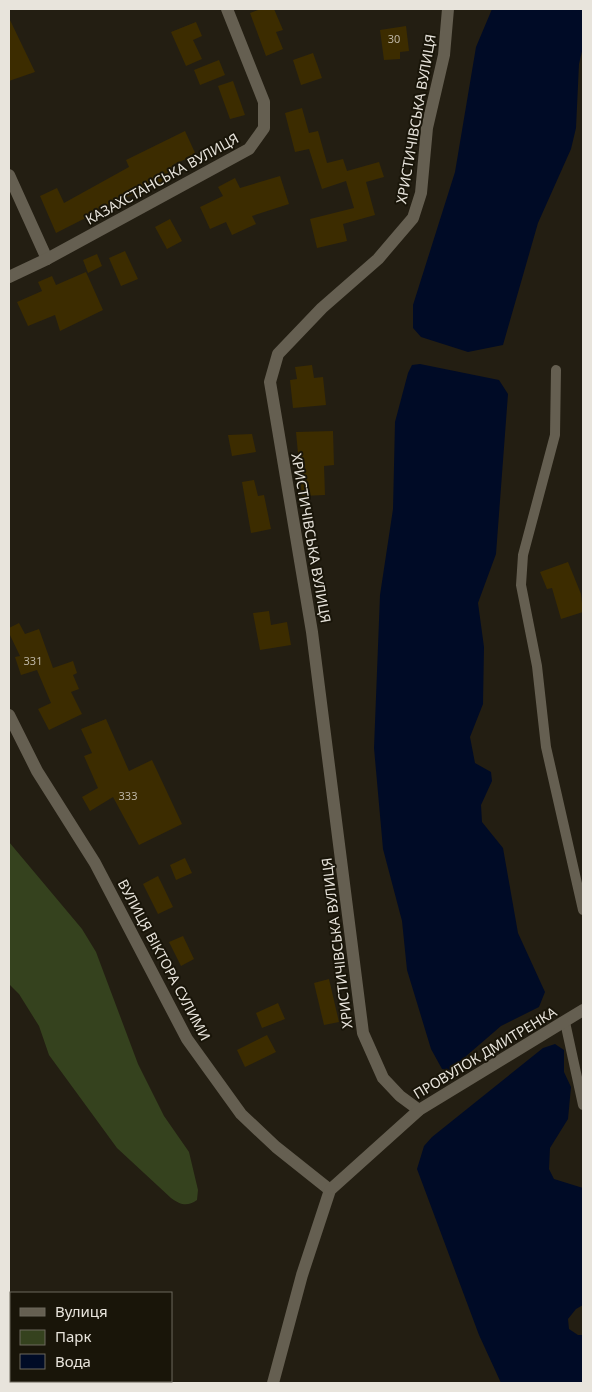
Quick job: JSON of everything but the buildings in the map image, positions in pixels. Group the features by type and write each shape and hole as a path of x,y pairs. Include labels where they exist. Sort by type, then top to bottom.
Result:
{"street":[{"name":"КАЗАХСТАНСЬКА ВУЛИЦЯ","path":"9,277 47,259 249,149 264,128 264,102 227,9"},
{"name":"ХРИСТИЧІВСЬКА ВУЛИЦЯ","path":"419,1110 400,1096 383,1078 363,1034 312,632 270,382 278,354 322,308 378,259 413,218 421,193 427,128 444,55 448,9"},
{"path":"9,175 47,259"},
{"name":"ВУЛИЦЯ ВІКТОРА СУЛИМИ","path":"9,714 37,771 95,863 187,1039 241,1114 276,1147 330,1190"},
{"name":"ПРОВУЛОК ДМИТРЕНКА","path":"273,1383 302,1275 330,1190 419,1110 583,1010"}],"lane":[{"path":"556,370 556,435 523,555 521,585 537,666 546,747 583,910"},
{"path":"565,1022 583,1105"}],"green space":[{"path":"9,842 82,929 96,952 138,1064 164,1116 189,1152 198,1190 197,1200 190,1204 184,1204 171,1198 117,1148 49,1055 39,1026 19,994 9,984"}],"water":[{"path":"492,9 583,9 583,47 579,64 576,128 571,149 538,223 503,345 468,352 421,337 413,328 413,305 455,172 476,47"},
{"path":"420,364 499,380 508,394 496,554 478,603 484,647 483,704 470,737 475,763 491,772 492,781 481,805 482,822 503,848 518,933 545,992 539,1007 501,1026 450,1070 442,1069 431,1049 407,970 402,921 383,849 374,748 380,595 393,509 395,422 408,373 412,365"},
{"path":"555,1044 564,1050 564,1072 571,1087 568,1119 550,1148 549,1169 554,1179 583,1188 583,1305 576,1309 568,1319 569,1329 578,1335 583,1335 583,1383 501,1383 479,1335 417,1169 424,1146 432,1137 543,1048"}]}
